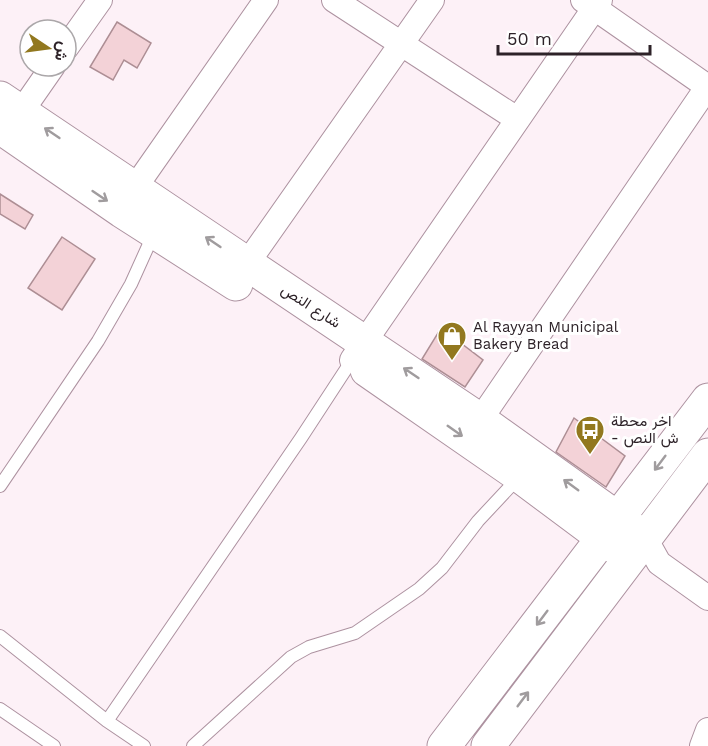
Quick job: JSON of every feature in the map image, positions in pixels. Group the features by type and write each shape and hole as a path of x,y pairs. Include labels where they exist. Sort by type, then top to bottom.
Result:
{"main road":[{"name":"شارع النص","path":"7,112 134,189 246,265 520,476 611,529"},
{"name":"شارع النص","path":"7,112 155,232 480,420 611,529"},
{"path":"444,746 708,400"},
{"path":"488,746 644,553 708,454"},
{"path":"611,529 644,553"}],"street":[{"path":"78,31 100,0"},
{"path":"134,189 266,0"},
{"path":"334,0 518,119"},
{"path":"246,265 432,0"},
{"path":"359,351 518,119 593,3 708,87 480,420"},
{"path":"7,112 41,78"},
{"path":"644,553 708,598"},
{"path":"702,746 708,730"}],"lane":[{"path":"0,486 98,341 131,284 155,232"},
{"path":"107,721 359,351"},
{"path":"193,746 291,657 309,647 355,633 419,590 442,568 478,521 520,476"},
{"path":"0,636 107,721 144,746"},
{"path":"0,709 54,746"}],"building":[{"path":"117,22 151,43 137,68 124,60 113,80 90,67"},
{"path":"0,194 33,215 25,229 0,214"},
{"path":"62,237 95,259 62,310 28,288"},
{"name":"Al Rayyan Municipal Bakery Bread","path":"441,328 483,360 465,387 422,359"},
{"name":"اخر محطة - ش النص","path":"574,418 625,456 606,487 556,452"}],"place":[{"name":"Al Rayyan Municipal Bakery Bread","path":"452,362"},
{"name":"اخر محطة - ش النص","path":"590,456"}]}
